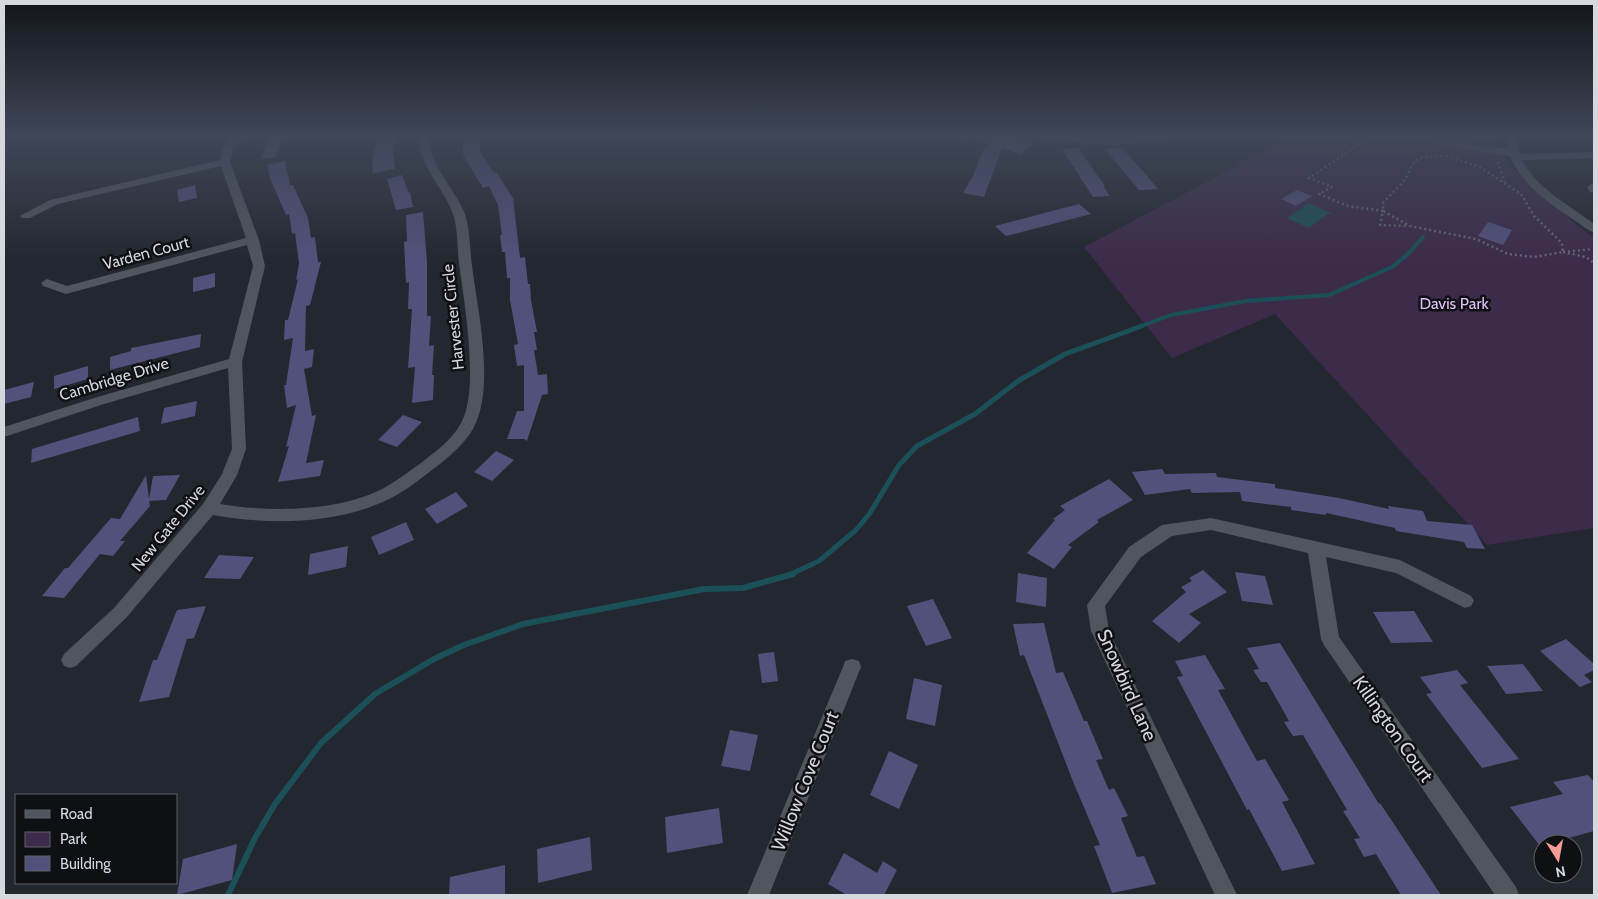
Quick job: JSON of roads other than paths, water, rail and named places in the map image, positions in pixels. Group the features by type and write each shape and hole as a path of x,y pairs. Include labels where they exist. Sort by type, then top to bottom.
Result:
{"street":[{"path":"26,216 54,202 157,178"},
{"name":"New Gate Drive","path":"70,660 120,613 210,508 229,475 239,449 235,362 260,266 253,240 231,178"},
{"name":"Harvester Circle","path":"210,508 242,514 276,515 352,506 385,494 416,475 442,455 467,427 474,409 478,356 459,213 439,178"},
{"path":"1529,178 1594,229"},
{"path":"1594,185 1592,187 1594,190"},
{"name":"Varden Court","path":"47,283 66,290 178,262 253,240"},
{"name":"Cambridge Drive","path":"4,432 99,401 235,362"},
{"name":"Snowbird Lane","path":"1226,895 1100,631 1096,606 1135,552 1168,530 1211,524 1400,568 1465,601"},
{"name":"Killington Court","path":"1316,548 1330,639 1508,895"},
{"name":"Willow Cove Court","path":"758,895 852,668"}],"water":[{"path":"1309,203 1333,214 1328,214 1309,228 1287,218"}],"waterway":[{"path":"1139,327 1171,315 1246,301 1329,295 1392,267 1407,255 1423,237"},
{"path":"789,575 819,561 856,530 870,513 899,465 917,446 975,414 1018,381 1065,354 1142,326"},
{"path":"228,895 255,838 275,804 321,743 375,694 434,659 464,645 523,624 704,589 743,588 793,574"}],"park label":[{"name":"Davis Park","path":"1454,303"}]}
